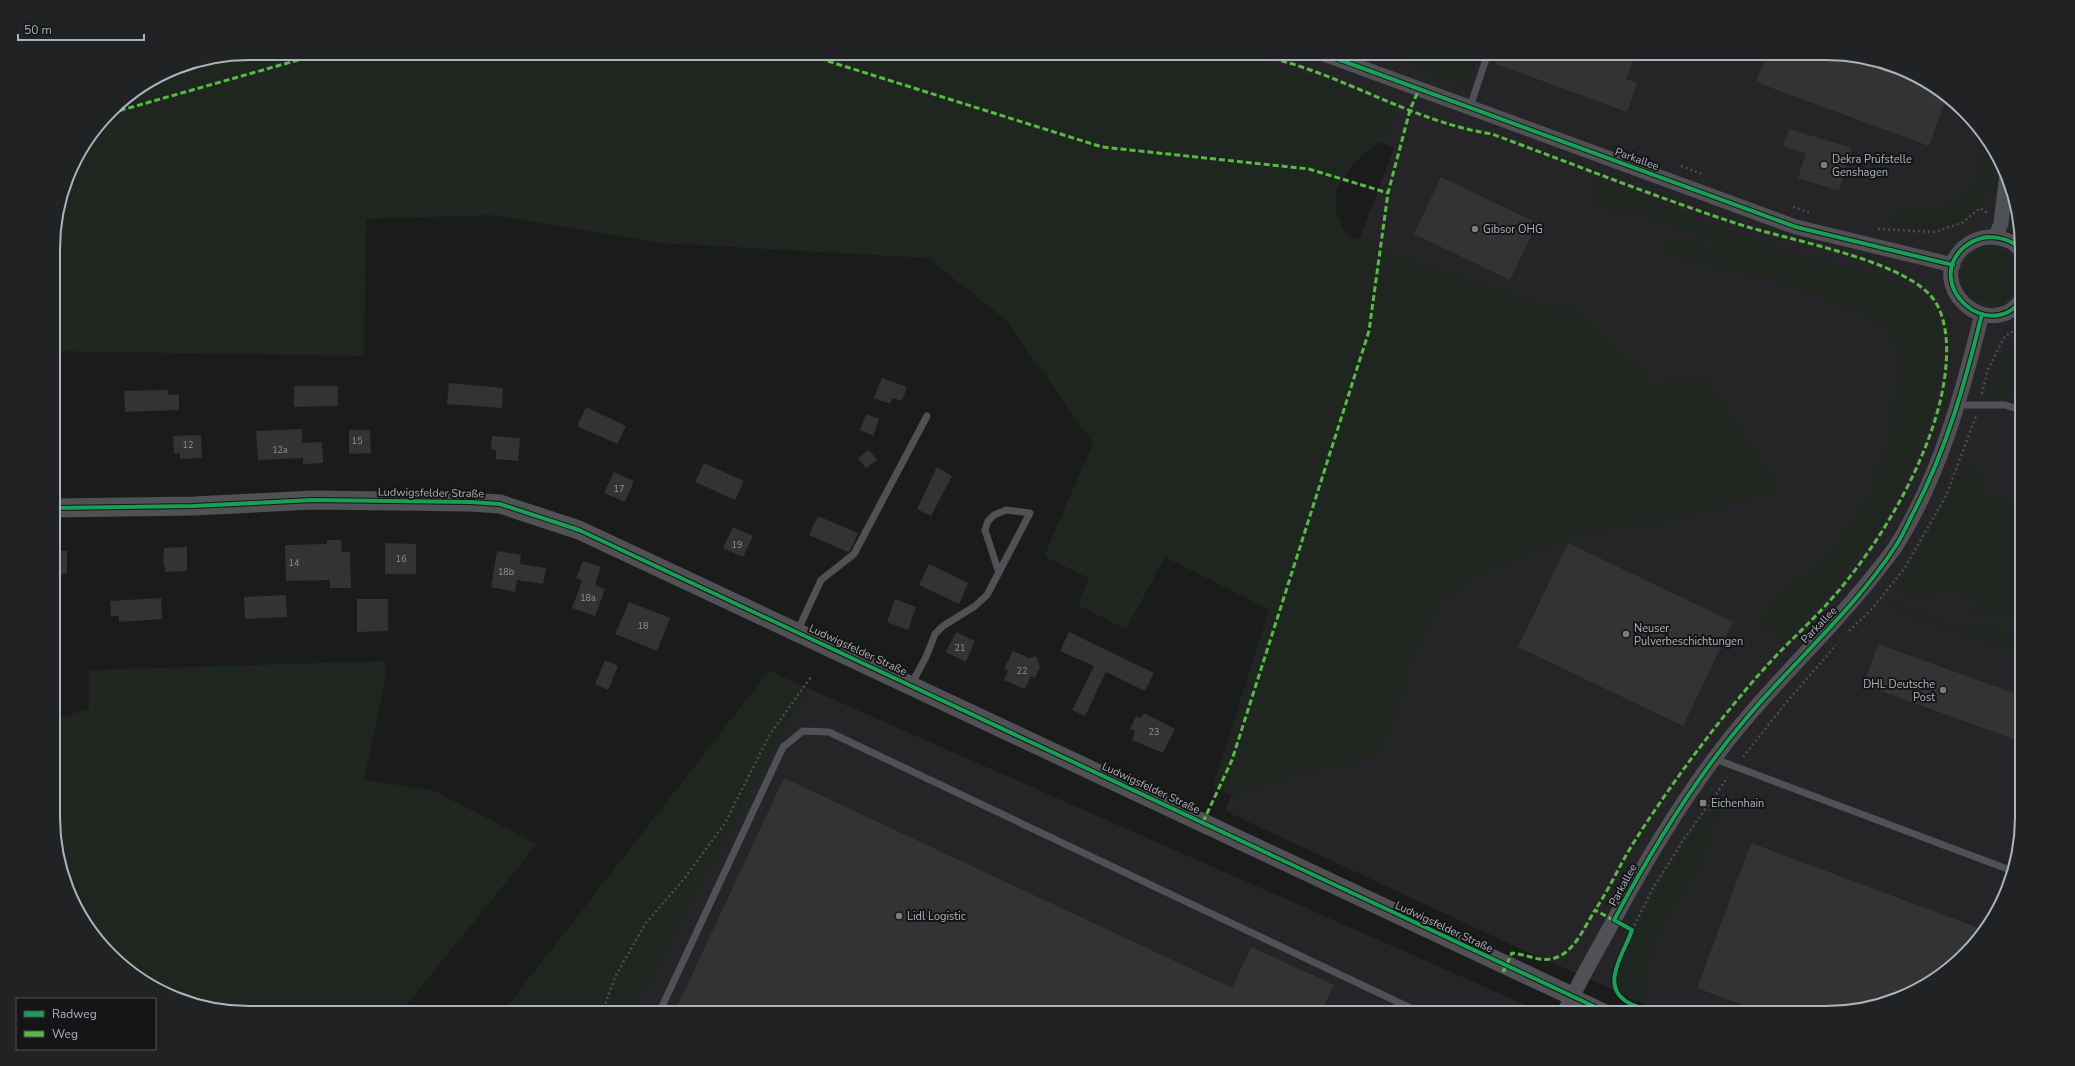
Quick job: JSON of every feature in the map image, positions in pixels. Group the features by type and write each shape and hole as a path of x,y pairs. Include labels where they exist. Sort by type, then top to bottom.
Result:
{"street":[{"name":"Parkallee","path":"1340,60 1796,227 1953,265"},
{"path":"1999,230 2005,188"},
{"path":"1999,230 1969,243 1959,252 1953,265 1951,277 1957,295 1970,309 1982,314 1994,315 2007,312 2015,306"},
{"path":"1999,230 2015,246"},
{"name":"Parkallee","path":"1568,1004 1654,850 1715,759 1742,723 1780,679 1849,606 1896,547 1928,486 1957,405 1982,314"},
{"name":"Ludwigsfelder Straße","path":"60,508 194,506 313,500 500,504 578,530 911,685 1568,1004"}],"lane":[{"path":"1470,107 1486,60"},
{"path":"1957,405 2005,405 2015,408"},
{"path":"797,632 821,580 854,554 927,416"},
{"path":"911,685 926,657 935,634 983,598 999,574 1030,513 1006,510 994,515 988,521 985,530 999,574"},
{"path":"662,1006 783,747 804,731 829,732 1406,1006"},
{"path":"1715,759 2008,869"}],"path":[{"path":"1681,166 1708,176"},
{"path":"1787,205 1810,212"},
{"path":"1877,229 1934,232 1962,223 1980,208 1999,230"},
{"path":"605,1006 616,975 646,923 684,879 725,823 770,734 811,677"}],"shaded area":[{"path":"237,60 1253,60 1357,91 1396,111 1384,137 1351,166 1336,191 1336,212 1345,233 1384,251 1545,306 1575,307 1653,384 1704,376 1780,490 1668,521 1639,523 1571,537 1466,580 1440,604 1411,658 1394,719 1375,757 1314,771 1230,795 1213,786 1269,610 1165,557 1126,629 1078,605 1089,578 1044,556 1093,443 1006,320 928,258 660,243 491,215 366,219 364,356 60,351 60,237 66,200 74,177 85,155 99,134 115,115 144,92 177,74 200,66"},
{"path":"1162,60 1838,60 1875,66 1898,74 1920,85 1941,99 1960,115 1983,144 2001,177 2005,188 2009,200 2015,237 2015,829 2009,866 2001,889 1990,911 1976,932 1960,951 1931,974 1898,992 1887,996 1875,1000 1838,1006 1651,1006 1516,947 1225,811 1244,762 1356,248 1394,148"},
{"path":"1400,60 1476,60 1469,87"},
{"path":"1981,141 1994,164 1993,176 1981,201 1968,215 1951,224 1943,226 1921,228 1890,227 1892,221 1901,210 1910,208 1934,208 1950,204 1964,196 1970,191 1977,179"},
{"path":"1592,177 1769,245 1803,256 1886,276 1911,289 1923,298 1938,322 1942,337 1943,350 1942,368 1935,404 1923,440 1888,513 1872,538 1847,570 1780,646 1778,634 1758,624 1781,594 1826,559 1867,499 1878,480 1878,468 1887,445 1893,416 1897,387 1897,346 1888,331 1869,316 1787,284 1739,271 1702,264 1665,251 1662,238 1681,240 1717,249 1719,241 1631,210 1618,214 1595,205"},
{"path":"1985,248 1997,248 2007,252 2015,260 2015,292 2007,300 1997,304 1985,304 1975,300 1967,292 1963,282 1963,270 1967,260 1975,252"},
{"path":"2015,342 2015,380 2009,396 1984,398 2009,349"},
{"path":"1964,466 1985,473 1978,493 2015,506 2014,617 1988,615 1972,618 1978,601 1937,586 1931,598 1907,594 1899,590"},
{"path":"1892,603 1967,630 1999,629 2015,635 2015,652 1905,614 1890,604"},
{"path":"385,661 386,677 364,780 432,790 537,844 406,1006 237,1006 200,1000 177,992 155,981 134,967 107,942 85,911 74,889 66,866 60,829 60,717 89,709 89,670"},
{"path":"769,671 1528,1006 507,1006"},
{"path":"769,671 809,691 787,722 636,1006 507,1006"},
{"path":"1723,798 1701,862 1657,933 1656,941 1642,979 1645,996 1637,1002 1634,1001 1623,993 1618,984 1623,957 1652,897 1679,852"}],"building":[{"path":"1497,60 1633,60 1626,79 1637,83 1627,112 1496,64"},
{"path":"1764,60 1838,60 1875,66 1898,74 1920,85 1945,102 1929,146 1756,82"},
{"name":"Dekra Prüfstelle Genshagen","path":"1789,129 1852,148 1839,191 1798,178 1806,153 1783,146"},
{"name":"Gibsor OHG","path":"1441,177 1537,223 1510,280 1414,234"},
{"path":"882,378 907,387 902,401 893,398 890,404 874,398"},
{"path":"449,383 503,388 502,408 447,404"},
{"path":"294,386 338,386 338,406 294,407"},
{"path":"168,390 168,395 179,394 179,410 125,412 124,391"},
{"path":"586,407 626,426 617,444 577,426"},
{"path":"866,414 879,419 873,436 860,430"},
{"path":"302,429 302,443 322,442 323,463 303,464 303,458 258,460 256,431"},
{"path":"349,430 370,430 371,453 349,454"},
{"path":"201,435 202,458 180,459 180,453 174,454 173,436"},
{"path":"492,436 520,438 518,461 496,459 496,450 491,449"},
{"path":"869,450 877,460 866,468 858,458"},
{"path":"704,463 744,481 735,500 695,482"},
{"path":"937,467 952,476 931,516 917,509"},
{"path":"614,472 634,481 625,502 604,493"},
{"path":"818,516 858,533 850,551 848,552 809,535"},
{"path":"733,527 753,536 743,557 723,548"},
{"path":"327,540 341,540 342,552 350,552 351,588 330,588 330,580 286,581 285,545 327,544"},
{"path":"385,543 416,544 416,574 385,574"},
{"name":"Neuser Pulverbeschichtungen","path":"1568,543 1733,622 1683,726 1518,647"},
{"path":"187,547 187,571 165,572 163,558 164,548"},
{"path":"60,551 67,551 67,574 60,575"},
{"path":"497,551 521,555 520,564 546,568 543,584 517,580 515,592 491,587"},
{"path":"583,561 601,567 595,585 605,589 595,616 572,608 582,581 576,578"},
{"path":"929,564 968,583 959,604 919,585"},
{"path":"286,595 287,617 245,619 244,597"},
{"path":"161,598 162,619 119,622 119,616 111,616 110,601"},
{"path":"357,599 388,599 388,631 357,632"},
{"path":"895,599 916,607 908,630 887,622"},
{"path":"629,602 670,618 657,651 615,634"},
{"path":"956,632 975,641 966,662 946,652"},
{"path":"1069,632 1154,673 1145,691 1106,672 1085,716 1072,710 1094,666 1060,651"},
{"name":"DHL Deutsche Post","path":"1878,644 2015,693 2015,739 1864,685"},
{"path":"1013,651 1029,658 1036,656 1040,667 1035,678 1031,676 1025,689 1004,680 1008,671 1004,669"},
{"path":"605,660 618,666 608,690 595,684"},
{"path":"1144,713 1175,729 1163,753 1132,740 1135,731 1130,729 1136,716 1141,718"},
{"name":"Lidl Logistic","path":"784,778 1232,988 1251,947 1334,985 1324,1006 677,1006"},
{"path":"1751,843 1979,928 1960,951 1931,974 1898,992 1875,1000 1838,1006 1745,1006 1697,988"}],"marked path":[{"path":"120,110 298,60"},
{"path":"824,60 1102,147 1309,169 1388,193"},
{"path":"1278,60 1309,69 1429,118 1492,134 1704,213 1867,261 1893,271 1915,283 1931,296 1940,311 1945,329 1947,347 1941,396 1932,428 1920,460 1887,524 1868,553 1827,604 1779,652 1754,680 1701,746 1634,842 1595,910"},
{"path":"1203,822 1232,760 1369,331 1388,193 1410,110 1419,89"},
{"path":"1503,972 1512,953 1539,959 1550,959 1567,951 1580,936 1595,910 1617,922"}],"cycle path":[{"path":"1340,60 1796,227 1953,265"},
{"path":"2015,245 2010,241 2001,238 1988,237 1971,242 1963,248 1953,263 1951,278 1955,292 1965,304 1977,312 1992,316 2007,312 2015,306"},
{"path":"1636,1006 1622,998 1616,990 1614,981 1616,970 1632,930 1614,920 1674,817 1690,792 1725,744 1763,699 1861,593 1898,543 1924,491 1945,442 1969,366 1982,314"},
{"path":"60,508 194,506 313,500 470,502 500,504 579,530 1593,1006"}],"place":[{"name":"Dekra Prüfstelle Genshagen","path":"1824,165"},
{"name":"Gibsor OHG","path":"1475,229"},
{"name":"Neuser Pulverbeschichtungen","path":"1626,634"},
{"name":"DHL Deutsche Post","path":"1943,690"},
{"name":"Eichenhain","path":"1703,803"},
{"name":"Lidl Logistic","path":"899,916"}]}
